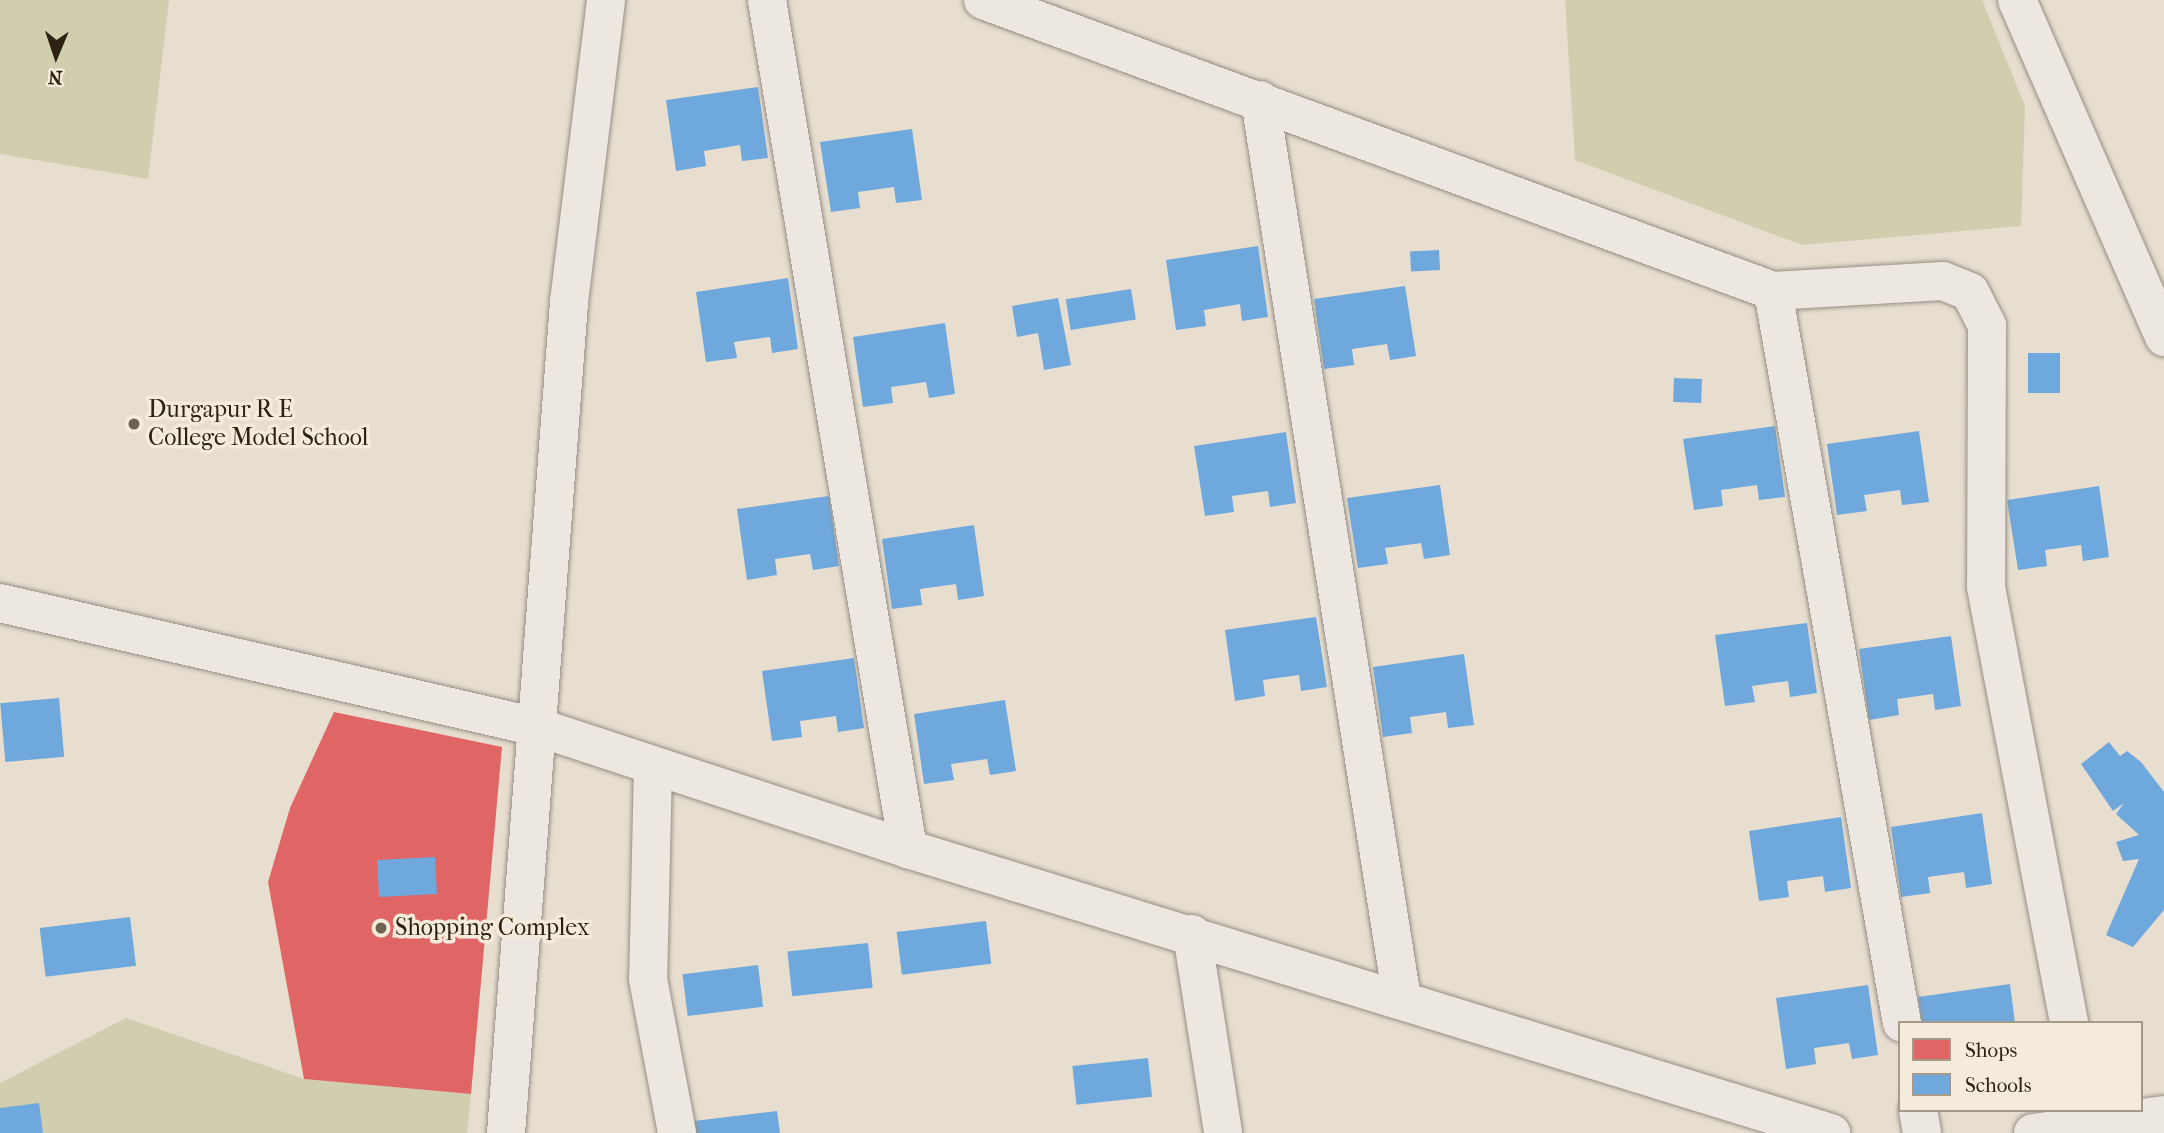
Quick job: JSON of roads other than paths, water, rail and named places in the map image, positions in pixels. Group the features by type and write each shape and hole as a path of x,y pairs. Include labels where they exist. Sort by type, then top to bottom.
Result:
{"street":[{"path":"506,1133 569,302 606,0"},
{"path":"767,0 908,849"},
{"path":"983,0 1773,290 1943,281 1970,292 1987,326 1986,587 2069,1021"},
{"path":"2017,0 2154,287 2164,337"},
{"path":"1260,100 1402,1000"},
{"path":"1773,290 1902,1021"},
{"path":"0,603 537,727 908,849 1402,1000 1715,1116 1831,1133"},
{"path":"653,766 649,979 677,1133"},
{"path":"1192,934 1223,1133"},
{"path":"1918,1112 1922,1133"},
{"path":"2033,1133 2088,1123 2164,1115"}],"place":[{"name":"Durgapur R E College Model School","path":"134,424"},
{"name":"Shopping Complex","path":"381,928"}]}
